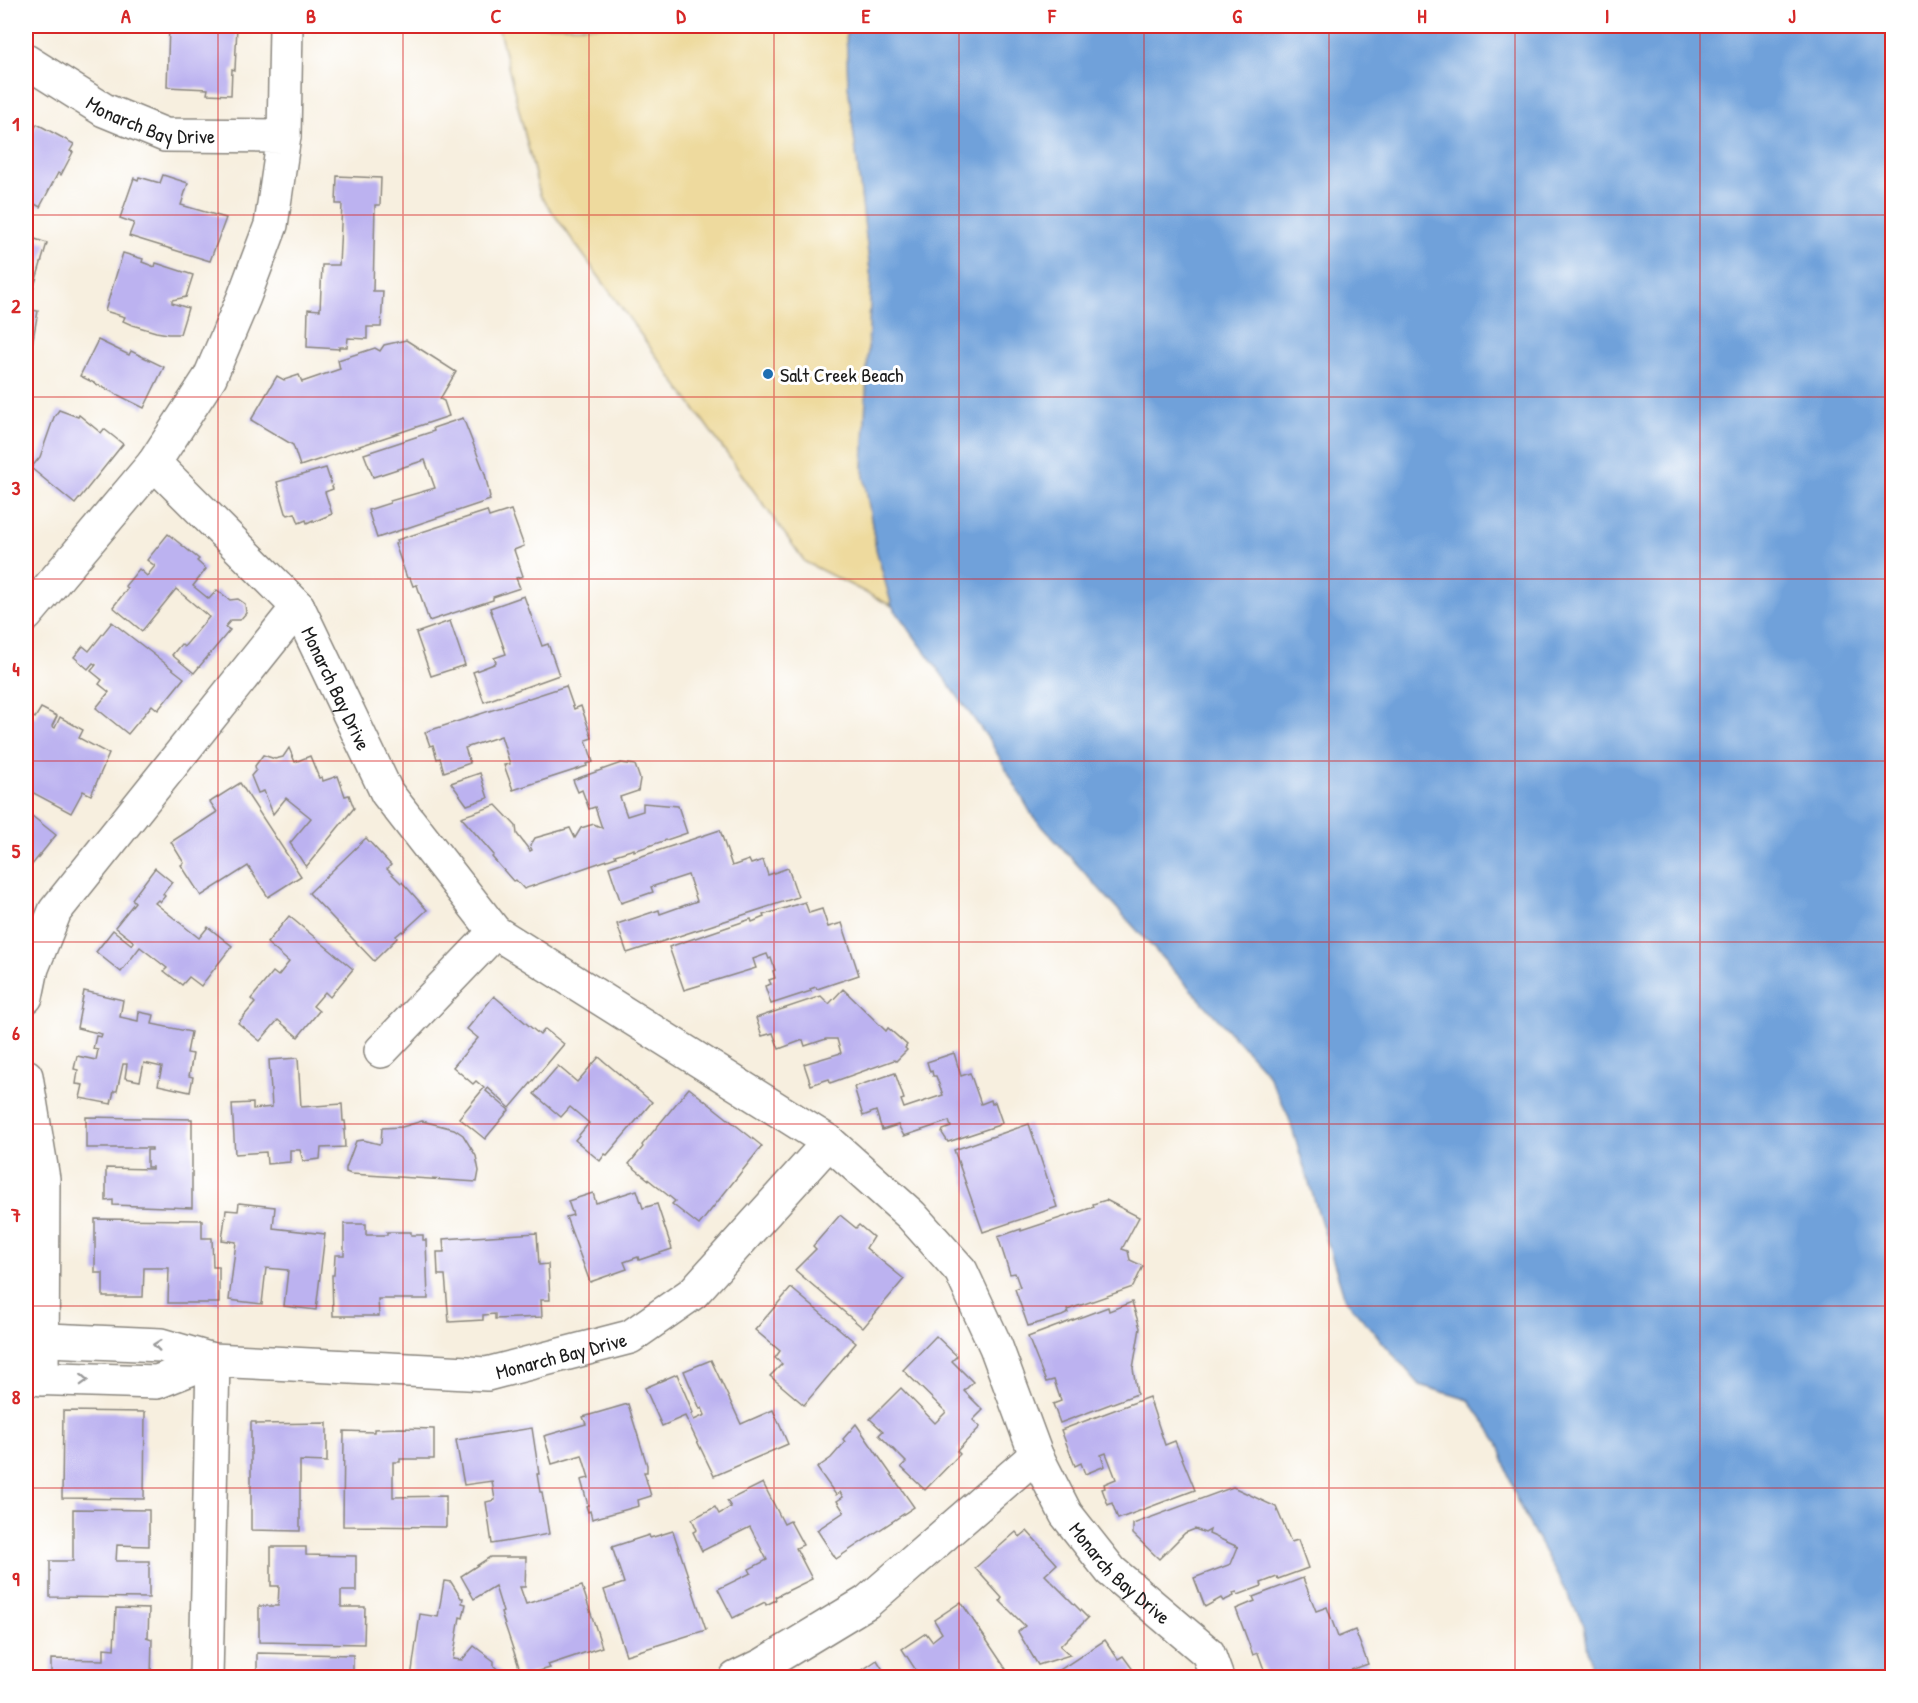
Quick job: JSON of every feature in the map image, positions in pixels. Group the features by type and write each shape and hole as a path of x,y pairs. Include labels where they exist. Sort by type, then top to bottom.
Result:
{"street":[{"path":"26,615 154,463 210,377 271,225 284,136 286,26"},
{"name":"Monarch Bay Drive","path":"27,65 104,110 165,135 284,136"},
{"name":"Monarch Bay Drive","path":"154,463 298,607 387,793 495,932 829,1142 911,1215 961,1272 996,1347 1036,1455 1066,1514 1111,1571 1208,1653 1217,1677"},
{"path":"26,997 32,968 55,911 298,607"},
{"path":"381,1051 495,932"},
{"path":"26,1076 43,1179 34,1378"},
{"name":"Monarch Bay Drive","path":"34,1339 161,1345 213,1360 488,1374 630,1337 693,1293 829,1142"},
{"path":"206,1677 213,1360"},
{"name":"Monarch Bay Drive","path":"34,1378 157,1382 213,1360"},
{"path":"736,1677 763,1665 867,1602 1036,1455"}],"sand":[{"name":"Salt Creek Beach","path":"498,26 846,26 848,85 871,279 863,470 876,549 892,606 805,562 540,195"}],"water":[{"path":"846,26 1892,26 1892,1677 1592,1677 1584,1625 1518,1503 1498,1442 1469,1400 1420,1385 1345,1299 1288,1115 1267,1073 1032,815 990,741 892,606 876,549 863,470 871,279 848,85"}],"building":[{"path":"169,26 237,26 235,70 232,69 231,95 207,94 208,89 167,87"},
{"path":"37,124 74,144 70,151 73,152 61,175 58,173 40,207 26,199 26,143"},
{"path":"163,175 188,183 181,205 226,218 210,261 129,236 134,223 120,218 134,178 138,180 139,177 160,183"},
{"path":"337,176 381,178 380,205 375,205 373,291 383,291 381,327 367,327 367,339 348,338 347,347 339,347 339,349 307,347 308,309 320,310 322,265 339,265 342,204 336,204"},
{"path":"26,236 47,243 33,290 26,287"},
{"path":"123,253 143,259 142,262 155,267 156,263 193,275 186,297 172,300 172,303 188,308 180,334 156,332 132,325 123,321 125,317 105,311"},
{"path":"26,309 38,311 28,368 26,367"},
{"path":"98,340 129,355 131,351 164,367 144,408 80,376"},
{"path":"406,340 456,372 440,399 444,401 449,416 300,466 293,445 251,420 277,376 284,380 299,375 302,382 340,369 338,360 375,348 380,351 384,345"},
{"path":"59,410 78,417 79,415 101,433 104,429 123,444 75,504 31,468 40,457 54,417"},
{"path":"463,418 485,474 490,500 377,538 368,510 435,488 425,460 373,477 364,454 434,431 433,428"},
{"path":"326,468 333,489 325,492 332,514 313,522 313,520 307,523 306,520 299,523 295,513 288,515 286,513 277,482"},
{"path":"511,510 524,546 514,550 523,576 516,578 520,588 493,597 493,600 429,621 417,585 413,586 410,578 407,578 395,544 398,543 397,540 487,511 489,517"},
{"path":"168,534 199,559 197,561 206,569 193,586 209,599 217,590 230,600 238,599 245,604 246,613 240,620 231,620 225,627 230,630 194,673 172,655 181,644 184,647 209,617 176,589 142,631 113,607 128,588 125,586 139,569 147,576 155,566 147,560"},
{"path":"524,596 542,646 548,644 559,675 484,702 473,672 494,664 496,662 494,658 506,654 490,608"},
{"path":"450,621 465,665 431,676 416,633"},
{"path":"112,622 184,678 158,710 152,705 128,734 96,708 109,692 99,684 102,680 91,671 96,665 93,663 88,669 74,657 83,646 89,651"},
{"path":"566,686 574,709 581,706 592,738 586,740 593,762 513,790 504,765 510,764 501,736 465,748 470,763 444,772 440,758 437,759 433,745 430,746 425,732"},
{"path":"41,708 57,716 52,726 55,728 60,717 83,730 79,738 109,754 91,795 83,791 71,813 26,789 29,781 26,779 26,727 32,716 35,718"},
{"path":"289,748 295,762 310,756 319,778 322,777 323,781 338,776 345,796 349,795 354,808 306,867 290,843 311,818 286,798 273,814 264,791 258,793 251,776 263,755 275,759 283,757"},
{"path":"621,763 635,765 640,779 638,791 620,797 627,816 643,811 643,803 678,806 687,833 615,855 616,857 524,889 516,880 513,881 492,857 494,855 461,817 496,805 516,826 517,834 530,851 535,838 570,828 575,838 581,828 594,824 602,828 595,807 589,809 582,790 578,792 573,780"},
{"path":"480,773 488,798 467,805 451,783"},
{"path":"240,783 301,876 268,897 248,866 201,896 181,865 184,863 171,842 217,812 210,802"},
{"path":"27,812 56,835 27,871 26,870"},
{"path":"720,830 732,866 749,860 751,864 763,860 768,875 788,868 798,897 627,953 617,924 659,910 660,914 697,901 688,875 651,887 653,892 621,903 609,867"},
{"path":"366,838 391,865 387,869 427,910 396,936 397,938 374,961 309,893"},
{"path":"155,868 172,882 163,894 165,896 160,902 158,900 155,903 199,938 208,927 232,946 201,986 189,977 182,985 164,971 167,968 140,947 121,972 96,952 113,930 132,945 134,942 115,927 135,902 132,899"},
{"path":"805,902 809,913 822,909 828,927 842,923 859,975 817,989 816,987 810,989 811,991 771,1004 765,986 771,984 769,980 775,978 773,971 775,970 767,954 753,959 756,968 684,990 669,947 751,919 752,922 764,917 763,915"},
{"path":"289,916 353,969 330,997 325,992 313,1006 319,1011 298,1037 278,1020 260,1041 238,1023 255,1003 251,999 273,972 278,976 289,962 267,943"},
{"path":"843,989 886,1031 888,1028 907,1045 905,1048 907,1050 896,1061 830,1083 829,1079 811,1085 804,1064 841,1053 837,1039 826,1039 805,1046 803,1040 779,1049 773,1033 762,1036 756,1018 821,996 829,1004"},
{"path":"84,991 123,1000 120,1017 138,1021 139,1012 154,1015 152,1024 191,1032 187,1053 193,1054 189,1076 193,1077 190,1092 158,1085 162,1067 144,1063 140,1081 125,1078 127,1064 123,1064 117,1091 114,1091 111,1104 80,1098 83,1085 76,1084 78,1070 74,1069 77,1056 96,1060 98,1050 93,1049 96,1036 101,1037 102,1034 77,1028"},
{"path":"494,996 540,1035 545,1029 564,1044 510,1108 488,1088 486,1091 509,1110 485,1139 459,1118 484,1088 476,1081 473,1084 453,1067 478,1038 467,1029"},
{"path":"954,1053 961,1076 970,1073 981,1104 991,1100 992,1104 995,1102 1002,1122 999,1125 948,1142 942,1133 943,1130 951,1127 949,1121 904,1136 898,1125 882,1130 876,1111 863,1116 854,1087 895,1073 904,1099 901,1100 904,1108 943,1095 936,1076 933,1076 932,1071 930,1072 927,1062"},
{"path":"599,1057 652,1102 600,1161 575,1140 589,1123 570,1107 561,1117 534,1094 558,1066 577,1082"},
{"path":"298,1058 301,1107 342,1104 346,1130 344,1130 345,1147 321,1148 320,1159 303,1161 300,1150 290,1150 290,1162 267,1164 266,1152 235,1154 232,1104 253,1103 253,1109 272,1107 269,1060"},
{"path":"689,1088 762,1146 699,1225 672,1204 675,1201 629,1164"},
{"path":"86,1117 192,1119 192,1208 113,1205 113,1200 106,1201 106,1168 152,1169 152,1167 147,1167 147,1150 152,1150 152,1148 86,1148"},
{"path":"422,1121 454,1129 463,1135 476,1156 479,1171 477,1182 346,1172 356,1141 363,1140 379,1144 382,1128 402,1127"},
{"path":"1029,1124 1057,1207 983,1232 954,1150"},
{"path":"637,1190 643,1208 657,1204 672,1249 639,1260 638,1257 624,1262 627,1269 590,1282 566,1217 573,1215 568,1201 593,1193 596,1203"},
{"path":"1106,1200 1139,1217 1122,1249 1128,1251 1130,1260 1143,1266 1133,1287 1067,1310 1068,1313 1062,1316 1028,1326 1015,1289 1020,1287 1015,1273 1010,1274 998,1237 1094,1207 1093,1204"},
{"path":"239,1203 275,1207 273,1228 325,1234 316,1310 284,1306 288,1270 266,1268 262,1304 229,1300 236,1242 222,1240 226,1210 238,1211"},
{"path":"840,1215 856,1228 859,1225 873,1237 866,1248 904,1279 863,1328 795,1270 816,1249 813,1246"},
{"path":"95,1219 202,1220 202,1238 212,1238 213,1267 219,1267 219,1303 168,1303 169,1268 144,1268 143,1297 103,1297 103,1273 95,1273"},
{"path":"344,1224 366,1224 366,1235 411,1232 411,1235 423,1235 423,1240 426,1240 428,1299 378,1299 379,1316 333,1316 332,1275 334,1275 335,1255 344,1255"},
{"path":"537,1233 539,1265 548,1264 550,1300 541,1300 542,1317 495,1319 495,1314 483,1315 483,1320 449,1322 445,1275 438,1275 437,1252 444,1252 443,1239"},
{"path":"791,1288 856,1343 804,1405 770,1376 782,1364 775,1358 780,1351 755,1330"},
{"path":"1132,1302 1140,1328 1133,1368 1137,1394 1060,1423 1053,1404 1061,1401 1054,1380 1046,1382 1028,1337 1108,1307 1109,1311"},
{"path":"936,1336 957,1356 952,1361 973,1382 964,1391 983,1410 973,1420 980,1427 957,1451 960,1454 925,1490 901,1467 906,1462 879,1435 883,1431 870,1419 901,1388 935,1423 946,1412 903,1370"},
{"path":"711,1360 741,1424 773,1410 788,1444 714,1476 685,1416 662,1426 645,1388 677,1374 694,1420 705,1415 702,1408 700,1409 684,1371"},
{"path":"1149,1397 1165,1445 1175,1441 1195,1490 1118,1519 1112,1503 1108,1505 1102,1489 1105,1488 1104,1484 1116,1479 1106,1453 1101,1455 1105,1466 1085,1474 1081,1463 1075,1466 1061,1430"},
{"path":"628,1404 647,1465 647,1472 644,1472 651,1496 638,1500 639,1506 592,1519 586,1506 588,1505 581,1480 589,1478 582,1455 552,1464 544,1436 586,1424 583,1417"},
{"path":"63,1411 145,1412 144,1499 62,1498"},
{"path":"251,1422 256,1422 256,1424 327,1423 327,1462 300,1461 300,1531 251,1530"},
{"path":"856,1424 914,1507 836,1559 817,1530 844,1512 837,1501 843,1497 840,1492 836,1495 817,1468 831,1458 845,1442 843,1439"},
{"path":"532,1428 539,1474 537,1474 549,1534 492,1544 486,1502 495,1500 492,1481 464,1485 456,1440"},
{"path":"374,1429 434,1429 434,1459 400,1459 400,1462 393,1462 393,1497 446,1496 446,1527 343,1526 344,1431 374,1432"},
{"path":"763,1483 784,1524 790,1521 803,1545 796,1548 812,1579 775,1597 776,1600 766,1605 765,1602 733,1618 718,1589 751,1573 749,1569 767,1560 750,1527 702,1551 693,1532 697,1530 692,1519 715,1507 719,1514 731,1507 727,1501"},
{"path":"1233,1487 1276,1507 1291,1542 1298,1540 1308,1568 1261,1583 1262,1586 1238,1595 1237,1592 1233,1593 1234,1596 1223,1601 1221,1598 1205,1607 1194,1578 1231,1564 1238,1547 1209,1534 1210,1530 1205,1533 1195,1529 1185,1533 1159,1559 1133,1534 1133,1524"},
{"path":"73,1509 149,1510 149,1546 117,1545 116,1561 149,1561 149,1598 50,1597 50,1561 73,1561"},
{"path":"673,1531 706,1630 626,1655 604,1590 624,1583 612,1547 649,1535 650,1538"},
{"path":"1027,1531 1057,1564 1045,1575 1088,1618 1060,1646 1070,1655 1038,1665 1018,1632 1025,1626 1000,1601 1002,1598 975,1568 1016,1532 1020,1537"},
{"path":"271,1547 306,1547 306,1555 356,1556 356,1591 341,1591 341,1607 365,1607 364,1644 259,1642 259,1606 278,1606 279,1586 271,1586"},
{"path":"490,1557 526,1557 525,1587 520,1587 526,1604 582,1586 602,1647 548,1665 550,1668 522,1676 501,1613 503,1612 495,1586 474,1599 461,1576"},
{"path":"1303,1578 1316,1611 1327,1607 1338,1637 1355,1630 1368,1664 1351,1670 1354,1678 1267,1678 1258,1653 1253,1655 1236,1609 1255,1601 1253,1597"},
{"path":"444,1581 451,1582 463,1598 462,1603 466,1604 463,1618 460,1617 453,1659 462,1660 474,1646 494,1661 494,1666 505,1676 504,1678 411,1678 420,1614 438,1617"},
{"path":"961,1602 1012,1678 921,1678 902,1649 926,1633 932,1641 942,1633 934,1620"},
{"path":"116,1608 149,1609 148,1637 146,1637 152,1639 151,1678 51,1678 51,1659 104,1660 104,1648 114,1649"},
{"path":"1105,1640 1118,1659 1123,1656 1134,1671 1125,1678 1053,1678 1057,1675 1055,1673"},
{"path":"257,1653 353,1655 353,1678 257,1678"},
{"path":"877,1660 888,1678 851,1678"}],"place":[{"name":"Salt Creek Beach","path":"768,374"}]}
